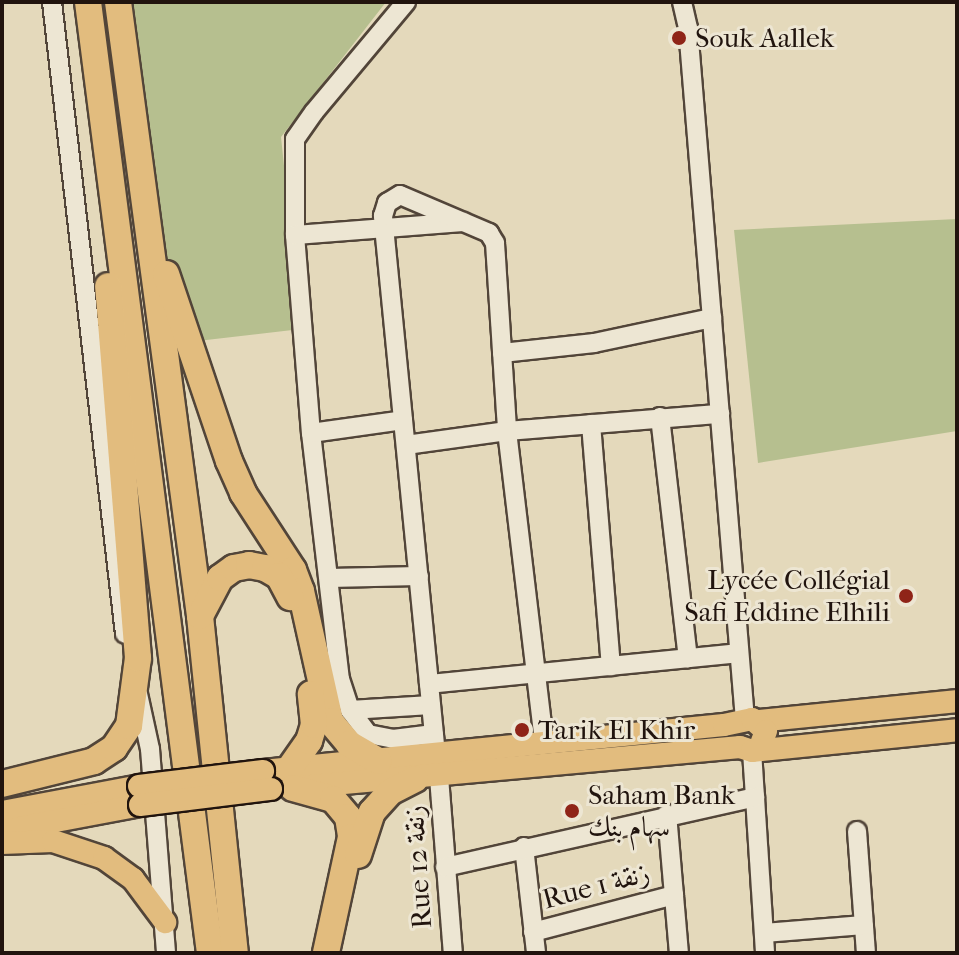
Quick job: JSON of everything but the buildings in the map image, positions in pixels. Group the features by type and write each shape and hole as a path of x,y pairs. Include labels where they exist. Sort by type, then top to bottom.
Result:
{"highway":[{"path":"88,2 115,203 146,478 186,752 210,953"},
{"path":"120,14 200,616 235,953"},
{"path":"120,14 167,276 229,461 243,493 293,570 301,591 330,721 349,744 380,770"},
{"path":"2,784 94,761 114,748 129,726 136,685 137,638 109,305 109,241 115,203"},
{"path":"200,616 220,578 234,568 249,565 265,568 279,576 289,589 314,709 309,741 279,779 333,799 348,817 351,837 326,953"},
{"path":"339,953 365,824 380,801 431,761"},
{"path":"229,910 250,953"}],"main road":[{"path":"2,812 380,770 544,743 957,701"},
{"path":"748,721 735,731 750,749"},
{"path":"380,770 431,761 750,749 957,730"},
{"path":"2,831 139,796"},
{"path":"2,843 53,841 96,854 133,879 165,922"}],"street":[{"path":"52,2 121,607 150,749 166,953"},
{"path":"406,2 295,139 295,235 311,433 340,679 350,710 372,737 393,739 431,761"},
{"path":"686,6 738,653 748,721"},
{"path":"385,230 383,216 387,203 400,195 489,233 495,243 507,431 544,743"},
{"path":"295,235 465,222"},
{"name":"Rue 12 زنقة","path":"385,230 431,705 431,761 453,953"},
{"path":"502,353 594,343 712,318"},
{"path":"406,445 507,431 720,414"},
{"path":"660,417 688,658"},
{"path":"311,433 403,420"},
{"path":"591,424 611,666"},
{"path":"329,578 419,576"},
{"path":"429,684 738,653"},
{"path":"350,710 431,705"},
{"path":"750,749 765,953"},
{"path":"445,867 667,814 755,797"},
{"path":"667,814 679,953"},
{"path":"857,831 866,953"},
{"path":"524,847 536,953"},
{"name":"Rue 1 زنقة","path":"533,932 674,895"},
{"path":"764,933 864,925"}],"green space":[{"path":"118,2 386,2 281,137 301,329 189,342 167,276"},
{"path":"957,219 957,431 758,463 734,230"}],"place":[{"name":"Souk Aallek","path":"679,38"},
{"name":"Lycée Collégial Safi Eddine Elhili","path":"906,596"},
{"name":"Tarik El Khir","path":"522,730"},
{"name":"Saham Bank سهام بنك","path":"572,811"}]}
